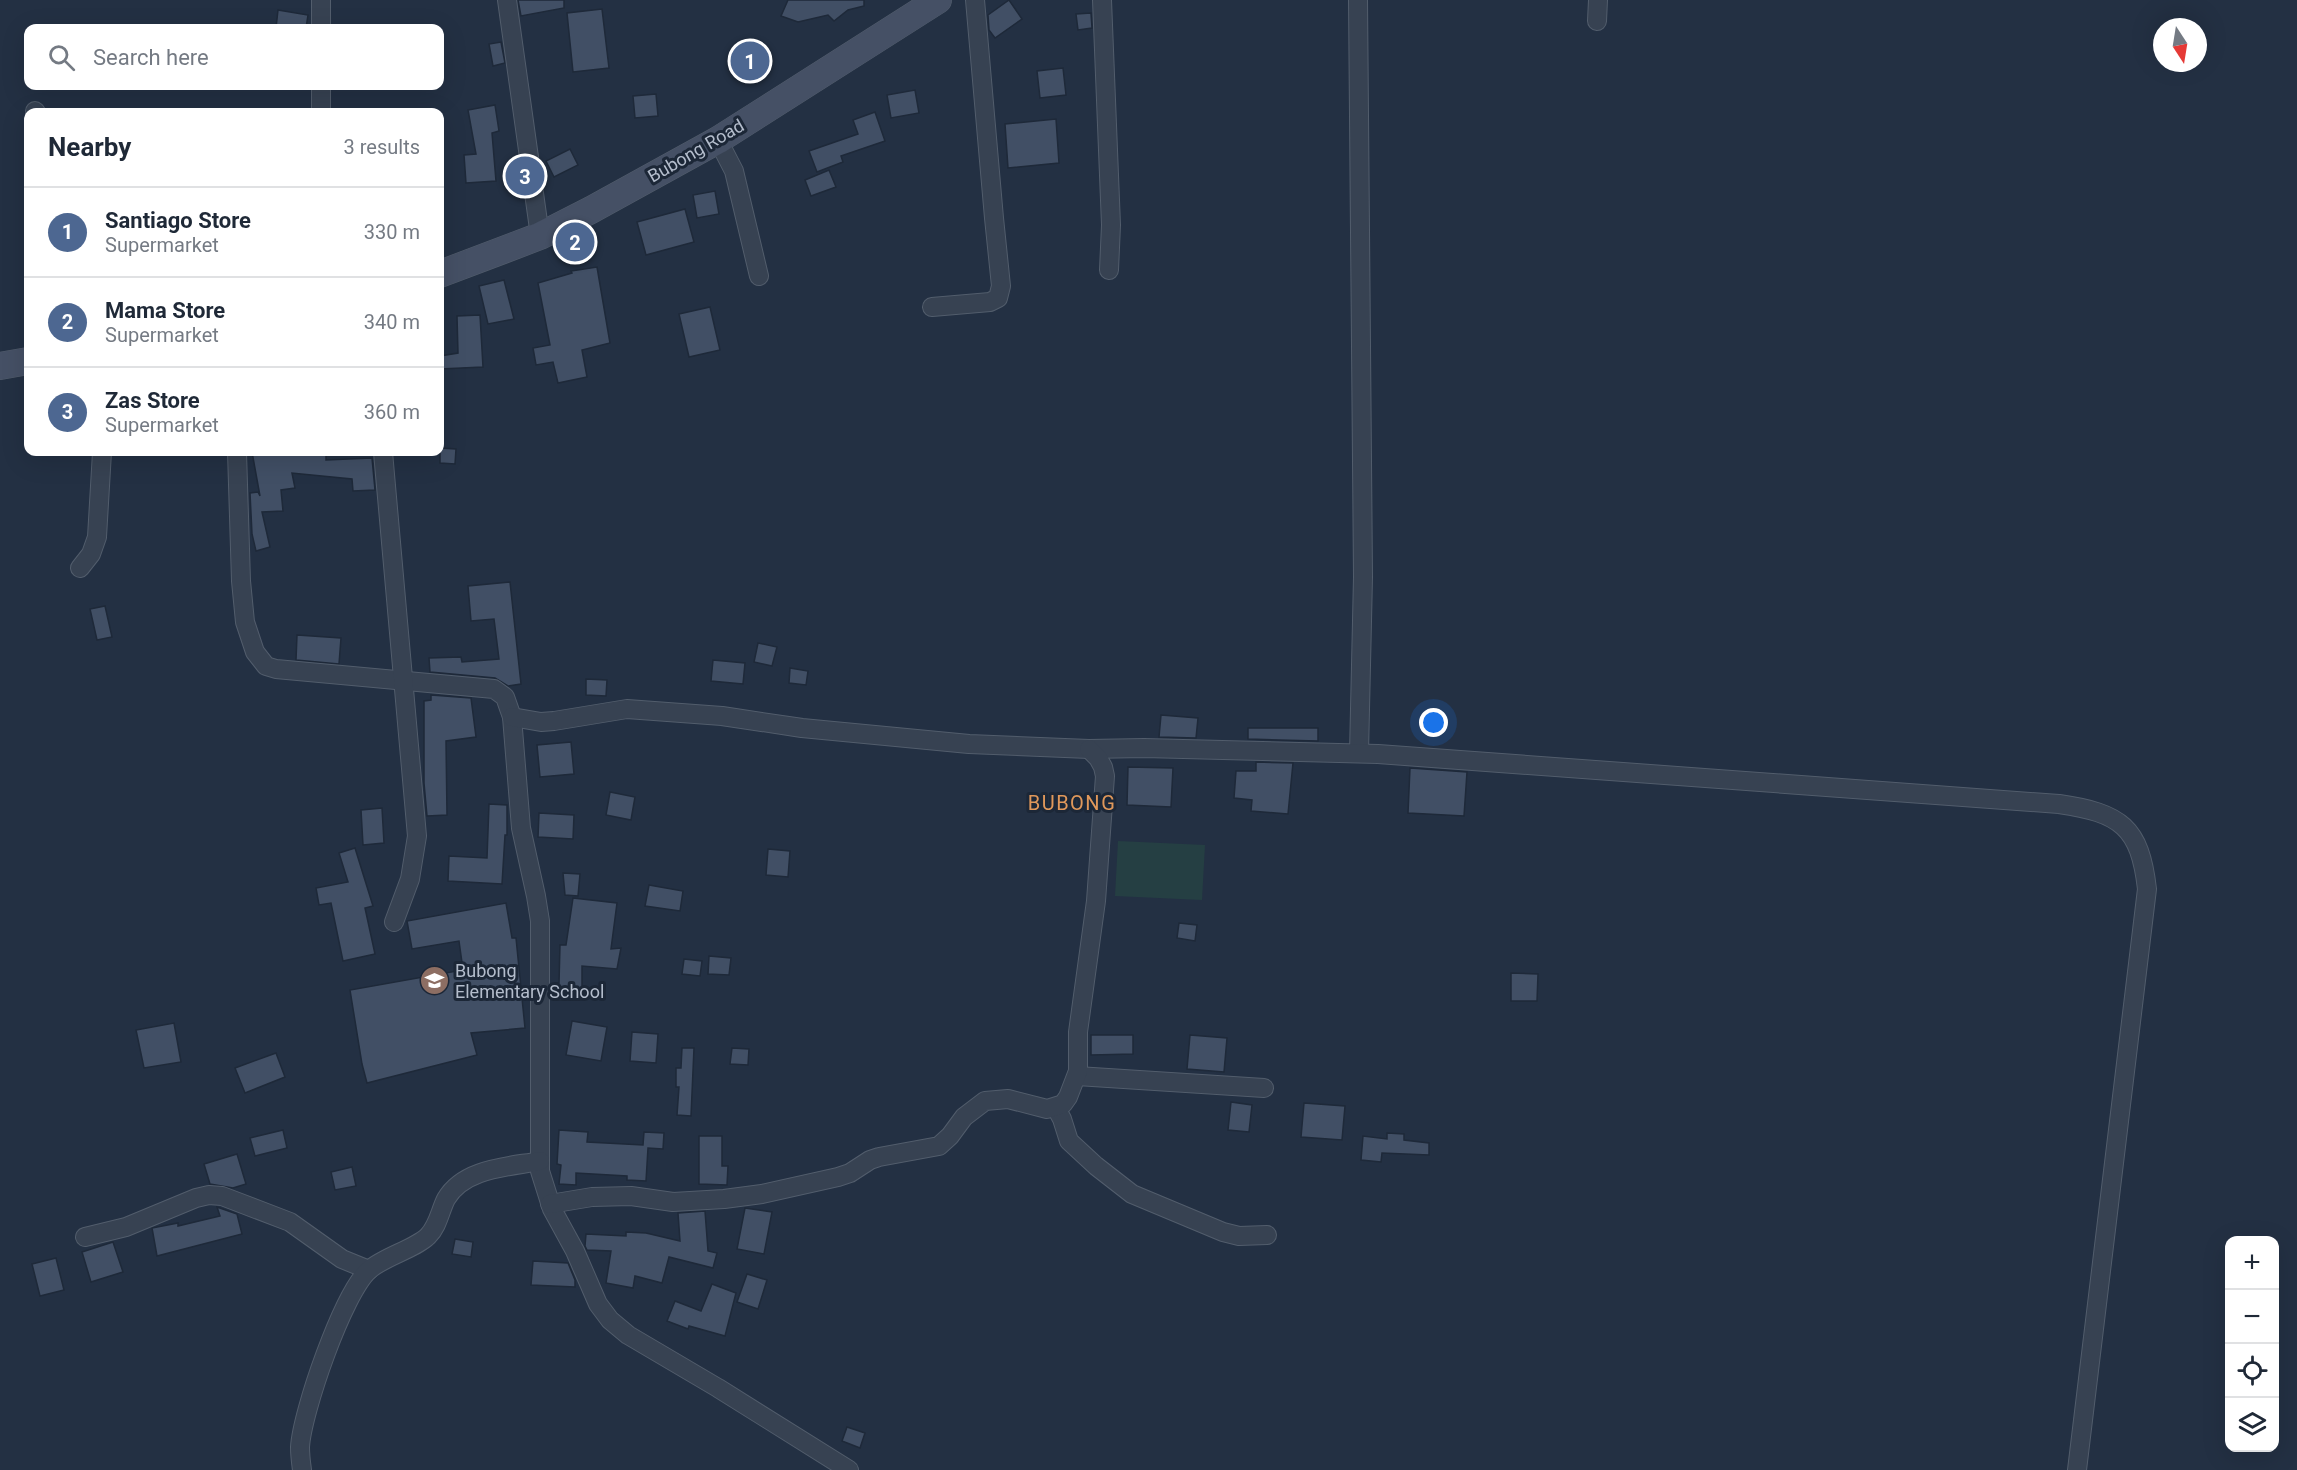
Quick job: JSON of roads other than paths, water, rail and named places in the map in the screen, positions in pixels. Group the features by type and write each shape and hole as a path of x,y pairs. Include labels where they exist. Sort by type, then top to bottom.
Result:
{"main road":[{"name":"Bubong Road","path":"444,272 540,236 718,140 938,0"},
{"path":"0,366 24,362"}],"street":[{"path":"321,0 321,24"},
{"path":"507,0 540,236"},
{"path":"932,307 990,302 1001,294 1001,269 994,218 975,0"},
{"path":"1102,0 1111,225 1109,270"},
{"path":"1358,0 1363,577 1359,753"},
{"path":"1597,21 1598,0"},
{"path":"321,90 321,108"},
{"path":"718,140 735,171 759,276"},
{"path":"80,568 91,554 97,537 102,456"},
{"path":"237,456 242,603 251,644 266,666 276,669 494,689 505,697 512,717 521,828 540,921 540,1161 544,1186 550,1203 575,1251 598,1304 619,1328 849,1470"},
{"path":"383,456 417,836 410,879 394,922"},
{"path":"512,717 541,722 627,710 722,716 917,740 969,744 1089,749 1144,748 1359,753 1735,778 2060,804 2109,816 2126,827 2139,846 2147,889 2077,1470"},
{"path":"550,1203 592,1197 631,1196 673,1202 699,1202 762,1194 844,1175 879,1157 939,1146 950,1136 964,1117 985,1101 1008,1099 1047,1109 1056,1108 1068,1097 1077,1076 1078,1032 1095,909 1105,788 1103,767 1089,749"},
{"path":"1077,1076 1264,1088"},
{"path":"1056,1108 1069,1141 1132,1194 1223,1232 1239,1236 1267,1235"},
{"path":"302,1470 300,1446 319,1372 344,1310 358,1283 369,1270 428,1237 435,1227 446,1200 454,1188 466,1179 491,1171 540,1161"},
{"path":"85,1238 126,1227 196,1198 222,1196 290,1222 342,1259 369,1270"}],"place":[{"name":"Santiago Store","path":"750,61"},
{"name":"Zas Store","path":"525,176"},
{"name":"Mama Store","path":"575,242"},
{"name":"Bubong Elementary School","path":"434,981"}],"district":[{"name":"BUBONG","path":"1072,803"}]}
